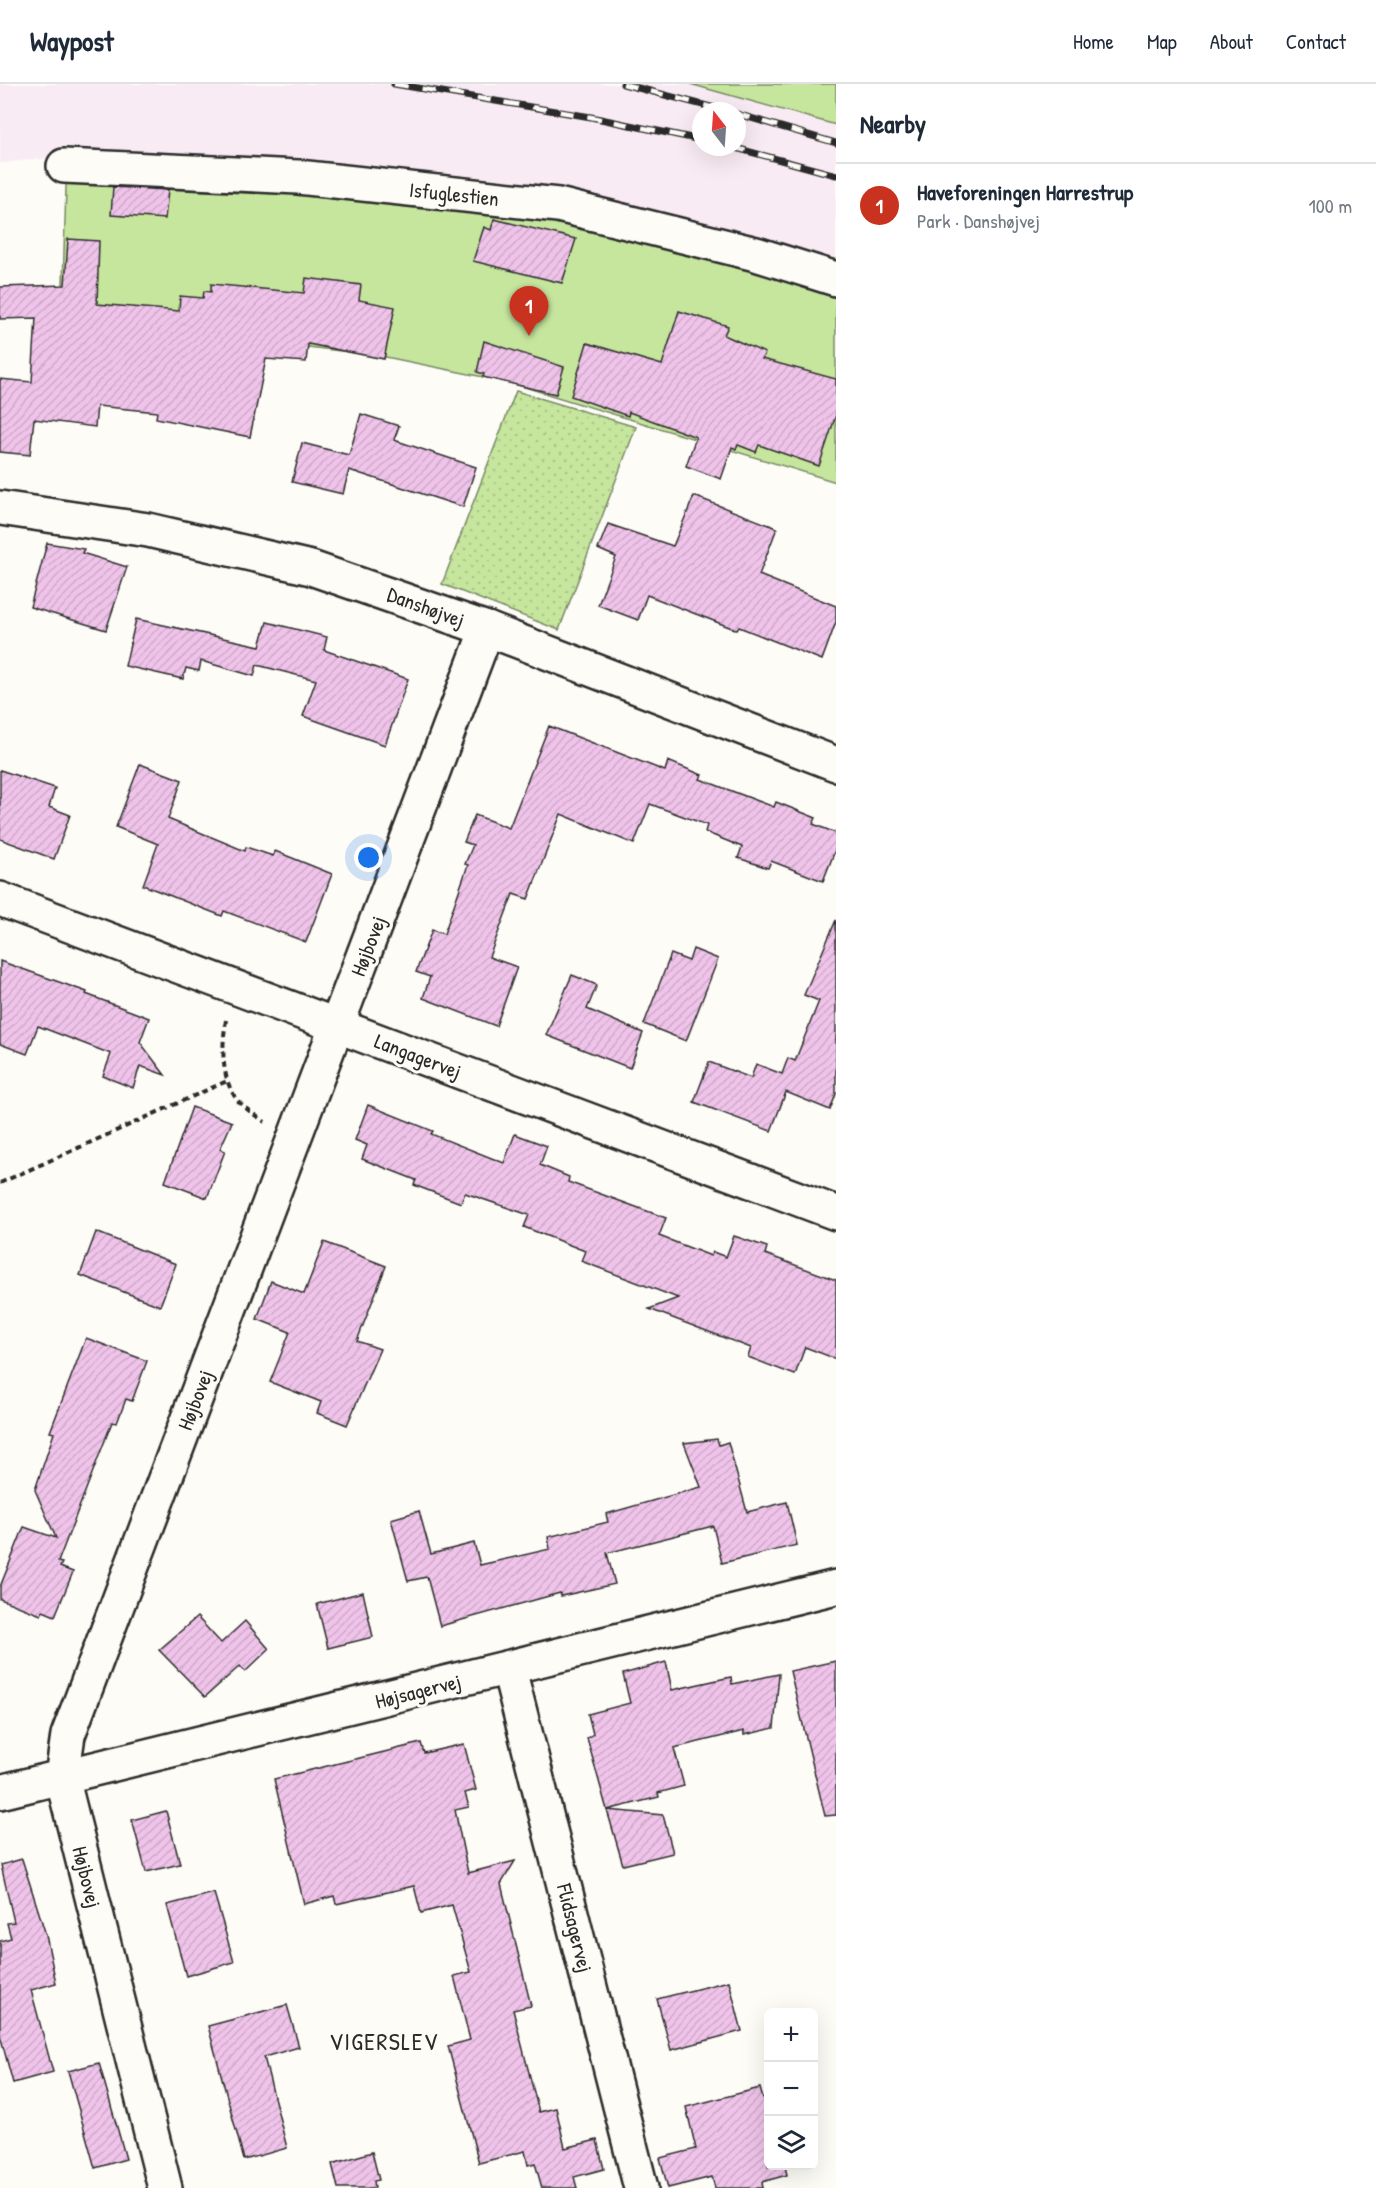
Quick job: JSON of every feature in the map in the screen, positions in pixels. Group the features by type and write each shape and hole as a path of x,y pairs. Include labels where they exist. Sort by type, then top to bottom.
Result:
{"street":[{"name":"Isfuglestien","path":"64,166 298,177 558,205 756,254 836,279"},
{"name":"Danshøjvej","path":"0,508 148,530 311,568 487,629 836,764"},
{"name":"Højbovej","path":"165,2188 62,1777 68,1736 487,629"},
{"name":"Langagervej","path":"0,899 836,1213"},
{"name":"Højsagervej","path":"0,1792 836,1587"},
{"name":"Flidsagervej","path":"509,1669 641,2188"}],"path":[{"path":"236,988 227,1016 222,1047 228,1081 238,1101 265,1122 297,1132"},
{"path":"0,1184 228,1081"}],"shaded area":[{"path":"0,84 690,84 836,125 836,266 67,156 0,163"}],"green space":[{"path":"690,84 836,84 836,125"},
{"path":"67,156 277,168 836,266 836,482 508,382 381,356 62,317"},
{"path":"516,391 636,427 559,630 442,584"}],"building":[{"path":"113,187 168,190 165,219 111,215"},
{"path":"494,219 576,239 562,283 473,261 484,227 491,230"},
{"path":"68,239 99,241 97,304 179,311 180,296 203,298 204,291 211,292 211,284 304,293 306,278 361,285 359,300 395,307 384,359 308,344 306,362 266,359 250,437 156,418 157,412 97,406 95,427 34,419 30,455 0,452 0,379 32,382 36,318 0,319 0,287 65,285"},
{"path":"679,311 728,326 724,335 765,353 762,359 836,379 836,415 819,466 759,445 756,452 738,445 736,449 732,447 721,479 686,466 696,437 629,412 628,416 571,396 587,343 662,365"},
{"path":"484,341 564,367 556,394 483,377 484,374 477,372"},
{"path":"361,414 399,426 394,440 476,467 463,507 349,470 343,494 292,482 302,443 349,455"},
{"path":"694,496 777,528 759,575 836,606 836,622 822,660 739,627 737,630 647,595 638,620 598,605 616,557 598,549 608,524 673,546"},
{"path":"47,543 84,549 82,553 127,567 106,630 30,607"},
{"path":"136,619 260,646 267,622 327,637 324,650 408,679 385,745 303,716 316,680 257,665 254,676 201,661 199,671 186,668 183,679 125,666"},
{"path":"549,726 665,771 668,761 702,775 700,779 774,807 776,802 816,818 813,824 836,833 836,848 823,881 771,861 768,868 738,858 742,847 705,832 707,825 650,804 634,844 561,814 528,899 513,894 489,957 517,967 496,1026 423,998 430,977 416,972 432,930 444,934 468,865 465,864 473,845 464,842 475,815 509,828"},
{"path":"140,764 182,780 168,819 245,851 246,847 273,856 275,851 332,874 306,942 224,911 222,916 143,885 158,844 116,827"},
{"path":"0,770 55,788 49,807 70,815 54,859 0,839"},
{"path":"836,920 836,1094 830,1110 786,1092 771,1131 694,1102 709,1062 751,1078 756,1064 782,1074 788,1058 795,1061 819,1001 804,995"},
{"path":"693,949 718,959 686,1041 644,1024 671,954 689,961"},
{"path":"0,961 87,992 86,994 149,1018 140,1042 165,1075 140,1066 133,1088 103,1076 111,1054 38,1026 27,1054 0,1044"},
{"path":"572,975 597,985 587,1009 643,1033 630,1068 546,1035"},
{"path":"368,1105 433,1131 431,1134 504,1163 515,1134 547,1146 540,1165 569,1177 568,1182 666,1218 659,1236 711,1256 713,1252 726,1257 734,1236 767,1247 765,1254 836,1280 836,1359 805,1347 795,1375 748,1357 751,1348 649,1309 678,1298 581,1261 585,1251 524,1227 529,1215 465,1193 461,1203 414,1185 416,1180 362,1159 367,1145 355,1140"},
{"path":"192,1107 232,1122 220,1149 225,1151 207,1198 165,1182"},
{"path":"96,1232 176,1264 160,1306 80,1275"},
{"path":"324,1242 386,1266 357,1341 380,1349 347,1425 317,1413 321,1402 270,1382 290,1332 257,1319 271,1281 304,1294"},
{"path":"86,1338 147,1361 132,1401 126,1399 117,1423 112,1422 58,1562 62,1563 60,1567 73,1572 55,1616 43,1611 41,1615 0,1599 0,1587 24,1527 56,1538 35,1490 54,1433 50,1432"},
{"path":"717,1439 719,1445 728,1442 747,1512 787,1502 797,1545 722,1563 713,1526 607,1553 615,1584 561,1596 560,1593 440,1626 427,1577 408,1581 391,1519 419,1511 431,1554 474,1543 480,1565 550,1549 548,1537 608,1522 606,1514 701,1487 684,1443"},
{"path":"363,1592 373,1637 328,1648 317,1604"},
{"path":"197,1617 221,1643 245,1621 269,1649 245,1672 240,1666 205,1697 159,1650"},
{"path":"836,1661 836,1815 825,1816 790,1671"},
{"path":"666,1662 672,1690 731,1677 732,1684 779,1674 774,1728 744,1735 744,1731 674,1748 684,1786 658,1793 659,1797 607,1810 587,1738 593,1734 588,1714 630,1703 623,1674"},
{"path":"421,1743 424,1753 464,1744 476,1790 465,1793 469,1807 455,1810 468,1873 515,1861 501,1884 531,2006 513,2010 539,2112 556,2108 565,2148 597,2140 604,2169 574,2177 577,2188 542,2188 535,2163 528,2165 525,2151 479,2163 448,2046 470,2040 454,1976 471,1972 452,1905 421,1913 414,1886 336,1904 334,1896 304,1904 274,1779"},
{"path":"607,1810 663,1815 673,1853 623,1865"},
{"path":"166,1811 180,1864 146,1872 132,1820"},
{"path":"22,1859 46,1935 56,1983 31,1990 53,2072 13,2083 0,2035 0,1941 11,1938 7,1923 14,1922 1,1865"},
{"path":"214,1893 234,1962 186,1976 167,1905"},
{"path":"729,1981 742,2031 671,2050 657,1999"},
{"path":"287,2005 299,2047 264,2057 287,2148 244,2160 208,2026"},
{"path":"99,2063 126,2159 95,2168 68,2071"},
{"path":"760,2088 764,2099 764,2170 786,2170 787,2175 762,2182 763,2188 715,2188 712,2177 668,2188 660,2158 696,2149 686,2107"},
{"path":"372,2152 379,2180 374,2181 375,2188 338,2188 332,2164"}],"railway":[{"path":"394,84 591,117 692,138"},
{"path":"623,84 692,102"},
{"path":"746,117 836,143"},
{"path":"746,151 836,175"}],"place":[{"name":"Haveforeningen Harrestrup","path":"529,336"}],"district":[{"name":"VIGERSLEV","path":"384,2041"}]}
